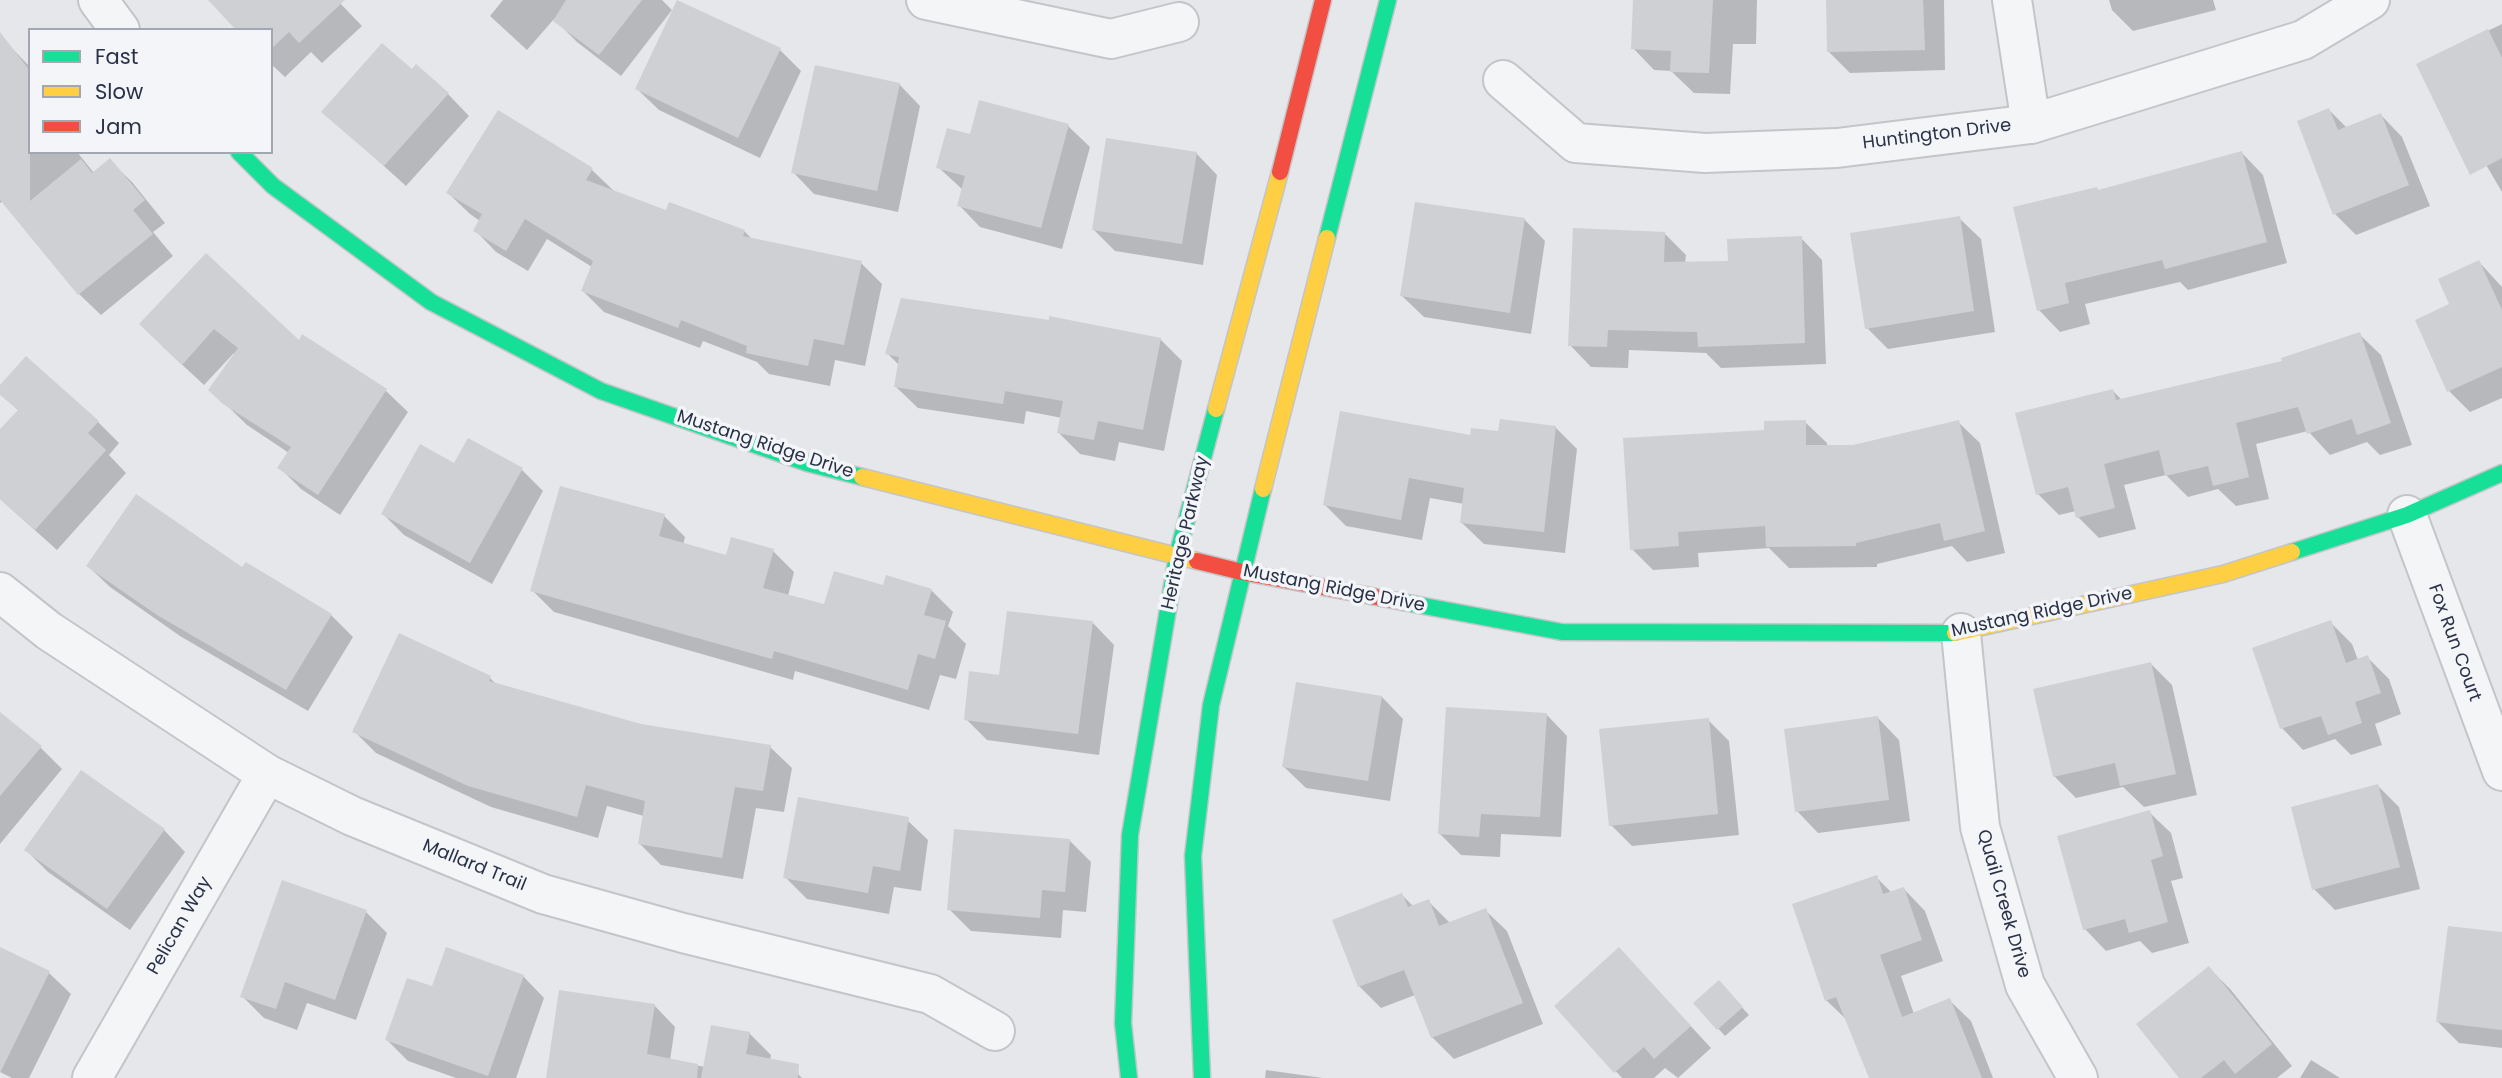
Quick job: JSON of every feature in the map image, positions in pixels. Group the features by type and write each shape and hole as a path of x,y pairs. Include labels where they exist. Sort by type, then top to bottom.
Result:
{"street":[{"path":"98,0 119,28"},
{"path":"926,0 1111,39 1179,22"},
{"name":"Heritage Parkway","path":"1129,1078 1123,1023 1130,835 1177,556 1323,0"},
{"path":"1202,1078 1193,856 1211,705 1242,572 1388,0"},
{"path":"2011,0 2031,124"},
{"name":"Huntington Drive","path":"1503,80 1576,142 1705,153 1837,148 2031,124 2303,40 2370,0"},
{"name":"Mustang Ridge Drive","path":"241,154 273,186 431,302 601,391 807,463 1177,556 1242,572 1562,632 1961,633 2223,574 2407,516 2502,473"},
{"name":"Fox Run Court","path":"2407,516 2502,771"},
{"name":"Mallard Trail","path":"0,592 48,631 267,774 352,816 543,894 683,933 930,994 995,1031"},
{"name":"Quail Creek Drive","path":"1961,633 1980,827 2025,985 2078,1078"},
{"name":"Pelican Way","path":"92,1078 267,774"}],"building":[{"path":"208,0 345,0 299,43 289,32 273,47 273,28 234,28"},
{"path":"566,0 642,0 599,55 553,21"},
{"path":"677,0 781,48 738,138 635,89"},
{"path":"1633,0 1713,0 1709,73 1670,72 1671,51 1631,49"},
{"path":"1826,0 1923,0 1925,50 1827,52"},
{"path":"2488,29 2502,58 2502,158 2470,175 2416,64"},
{"path":"0,32 28,68 30,201 81,159 92,173 110,158 145,200 133,210 153,234 78,295 0,200"},
{"path":"382,43 412,69 416,64 449,93 384,166 321,112"},
{"path":"815,65 900,83 877,191 791,173"},
{"path":"979,100 1069,124 1041,228 957,206 965,176 936,168 947,128 970,134"},
{"path":"2329,108 2338,130 2381,113 2409,185 2333,215 2297,121"},
{"path":"498,110 593,168 586,180 666,210 669,202 745,230 743,236 862,261 844,345 814,339 808,366 746,353 747,346 681,320 678,328 581,291 593,261 525,219 506,251 473,231 482,214 446,193"},
{"path":"1106,138 1197,152 1182,244 1092,230"},
{"path":"2242,151 2267,242 2165,269 2162,260 2065,283 2069,303 2037,311 2013,207 2097,187 2098,190"},
{"path":"1415,202 1525,218 1510,313 1400,296"},
{"path":"1960,216 1974,311 1865,329 1850,233"},
{"path":"1573,228 1665,232 1664,262 1728,261 1727,239 1802,236 1805,343 1698,347 1697,332 1608,330 1607,347 1568,346"},
{"path":"206,253 299,340 302,334 387,389 318,495 277,468 291,447 223,404 208,390 238,348 214,329 182,365 139,324"},
{"path":"2479,260 2502,310 2502,367 2447,392 2415,320 2449,304 2438,279"},
{"path":"901,298 1049,320 1049,316 1161,338 1143,430 1098,421 1094,440 1057,433 1063,401 1005,391 1003,404 894,387 899,357 885,354"},
{"path":"2360,332 2391,423 2357,435 2352,419 2307,434 2298,407 2236,423 2249,477 2213,486 2208,466 2165,476 2159,450 2104,464 2115,508 2076,518 2068,487 2036,495 2015,413 2113,389 2116,400 2282,361 2281,358"},
{"path":"26,356 99,421 88,433 106,450 35,530 0,499 0,429 18,410 0,395 0,385"},
{"path":"1340,411 1470,435 1471,428 1498,431 1500,419 1556,426 1544,532 1460,523 1464,488 1409,478 1401,520 1323,505"},
{"path":"1806,420 1806,445 1853,445 1959,420 1985,531 1944,541 1940,523 1856,543 1856,546 1766,547 1765,526 1678,532 1679,546 1630,550 1623,438 1764,430 1764,421"},
{"path":"468,438 523,468 470,563 381,514 420,444 454,463"},
{"path":"560,486 665,514 659,536 726,555 731,537 774,549 763,588 824,604 834,571 883,585 886,575 932,589 924,615 946,621 935,659 918,654 908,690 774,651 772,659 530,591"},
{"path":"136,494 242,567 246,562 332,614 286,690 157,615 86,566"},
{"path":"1007,611 1093,621 1078,734 964,720 969,671 999,675"},
{"path":"2331,620 2346,663 2368,655 2381,693 2355,702 2362,723 2328,735 2321,716 2280,729 2252,648"},
{"path":"399,633 491,676 489,681 641,724 771,745 763,791 735,787 722,858 638,844 645,801 586,785 577,817 468,786 352,732"},
{"path":"2151,662 2176,774 2120,786 2115,763 2053,777 2033,689"},
{"path":"1296,682 1382,696 1368,781 1282,767"},
{"path":"1446,707 1547,713 1540,817 1481,814 1479,837 1438,834"},
{"path":"0,712 42,746 0,796"},
{"path":"1878,716 1889,800 1795,812 1784,729"},
{"path":"1709,718 1718,814 1609,826 1599,729"},
{"path":"81,770 165,829 107,909 24,850"},
{"path":"2378,784 2400,867 2312,890 2291,807"},
{"path":"798,797 909,817 900,871 873,866 868,893 783,878"},
{"path":"2150,810 2163,856 2151,860 2168,922 2129,933 2125,919 2083,930 2057,836"},
{"path":"954,829 1070,839 1065,892 1042,890 1040,918 947,910"},
{"path":"1877,875 1883,894 1904,887 1922,940 1880,955 1902,1017 1950,998 1982,1078 1869,1078 1836,997 1825,1001 1792,904"},
{"path":"282,880 367,910 335,1000 285,982 276,1009 240,997"},
{"path":"1402,893 1408,907 1429,899 1439,926 1486,908 1523,1003 1431,1038 1404,970 1358,987 1332,920"},
{"path":"2448,926 2502,932 2502,1030 2436,1022"},
{"path":"0,947 50,971 0,1073"},
{"path":"446,947 524,975 488,1076 385,1040 407,978 432,986"},
{"path":"1619,947 1691,1026 1654,1059 1644,1047 1614,1073 1554,1006"},
{"path":"2209,966 2272,1044 2235,1074 2224,1060 2201,1078 2179,1078 2136,1024"},
{"path":"1719,980 1743,1007 1717,1030 1693,1003"},
{"path":"559,990 655,1004 647,1054 698,1064 697,1078 546,1078"},
{"path":"711,1025 750,1032 746,1054 799,1064 798,1078 701,1078"}],"traffic: fast":[{"path":"1327,238 1388,0"},
{"path":"241,154 273,186 431,302 601,391 807,463 862,477"},
{"path":"1129,1078 1123,1023 1130,835 1177,556 1216,409"},
{"path":"2292,552 2407,515 2502,473"},
{"path":"1202,1078 1193,856 1211,705 1263,489"},
{"path":"1403,602 1562,632 1955,633"}],"traffic: slow":[{"path":"1216,409 1280,172"},
{"path":"1263,489 1327,238"},
{"path":"862,477 1197,561"},
{"path":"1955,633 2223,574 2292,552"}],"traffic: jam":[{"path":"1280,172 1323,0"},
{"path":"1197,561 1403,602"}]}
